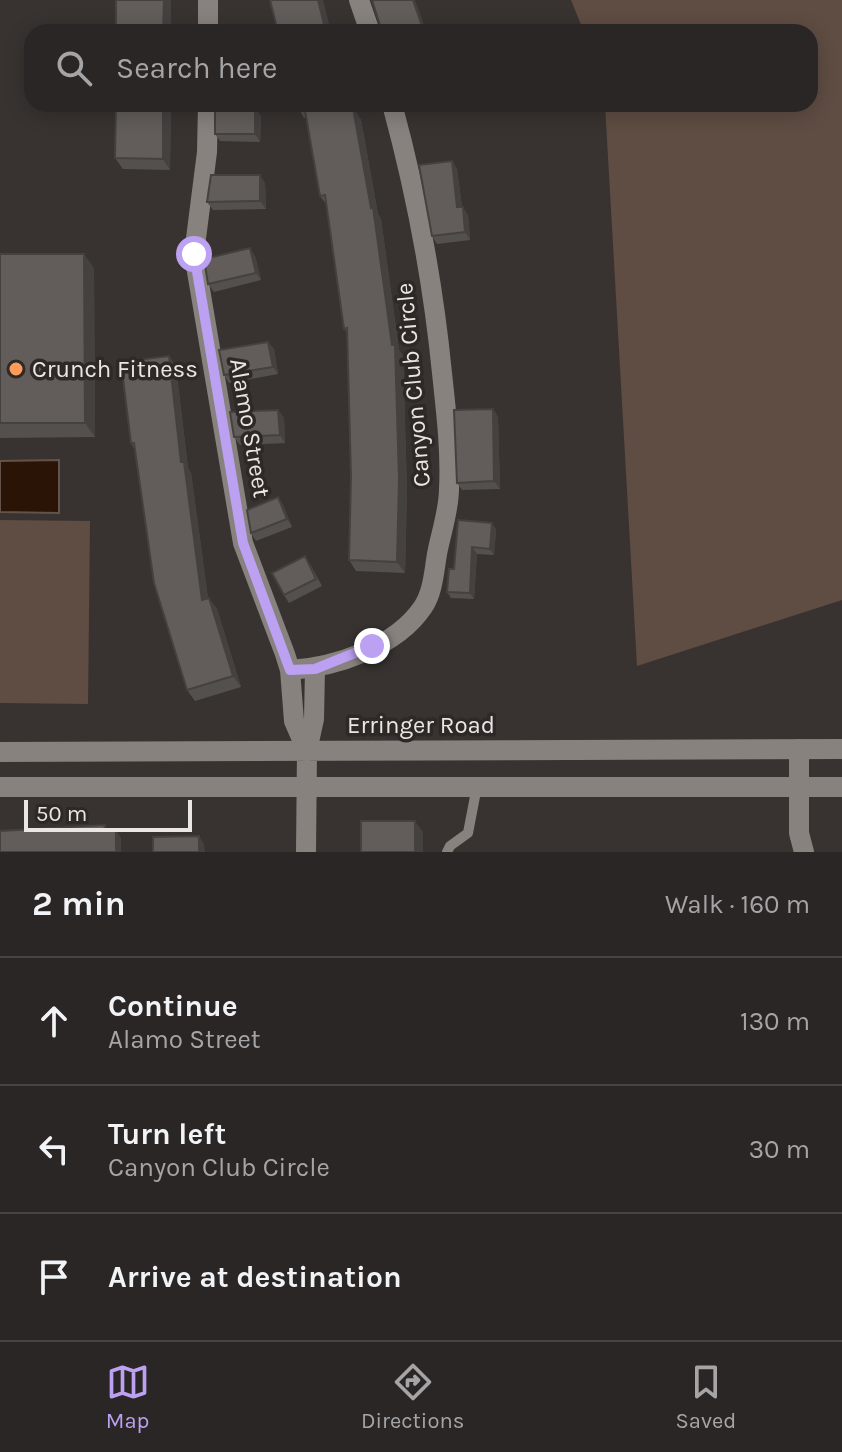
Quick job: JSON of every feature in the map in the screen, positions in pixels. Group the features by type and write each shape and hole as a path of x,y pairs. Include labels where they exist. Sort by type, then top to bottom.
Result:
{"main road":[{"path":"208,0 208,24"},
{"path":"359,0 367,24"},
{"name":"Alamo Street","path":"208,112 207,152 194,254 243,543 290,670 294,721 307,751"},
{"name":"Canyon Club Circle","path":"290,670 315,669 358,654 403,630 425,605 432,586 450,490 436,318 423,233 394,112"},
{"name":"Alamo Street","path":"306,852 307,751 314,719 315,669"},
{"path":"799,749 799,833 804,852"},
{"name":"Erringer Road","path":"0,752 842,749"},
{"path":"0,787 842,787"}],"lane":[{"path":"447,852 450,846 468,833 477,786"}],"shaded area":[{"path":"571,0 842,0 842,600 637,666 605,112 818,112 818,24 581,24"},
{"path":"59,460 59,513 0,512 0,461"},
{"path":"0,520 90,521 88,704 0,703"}],"building":[{"path":"116,0 164,0 163,24 116,24"},
{"path":"270,0 318,0 324,24 276,24"},
{"path":"372,0 413,0 421,24 380,24"},
{"path":"116,112 163,112 163,159 115,158"},
{"path":"215,112 255,112 255,134 215,134"},
{"path":"305,112 354,112 373,207 392,345 395,345 399,479 397,562 349,560 351,477 347,328 344,329 325,195 320,196"},
{"path":"452,161 457,207 463,207 465,232 432,236 419,165"},
{"path":"211,175 260,175 260,201 207,202"},
{"path":"250,248 256,273 208,284 204,259"},
{"path":"0,254 84,254 85,423 0,423"},
{"path":"268,342 273,367 224,375 219,350"},
{"path":"169,356 202,600 209,598 233,676 187,690 154,583 121,362"},
{"path":"493,409 494,481 457,483 454,410"},
{"path":"278,410 280,435 234,437 230,412"},
{"path":"278,497 287,519 251,533 247,510"},
{"path":"458,520 492,523 490,549 472,547 470,593 447,592 449,569 454,569"},
{"path":"305,556 316,579 284,595 272,573"},
{"path":"361,821 415,821 415,852 361,852"},
{"path":"105,825 104,830 116,830 116,852 0,852 0,831"},
{"path":"199,836 199,852 153,852 153,837"}],"place":[{"name":"Crunch Fitness","path":"16,369"}],"route":[{"path":"194,254 243,543 290,670 315,669 372,646"}]}
